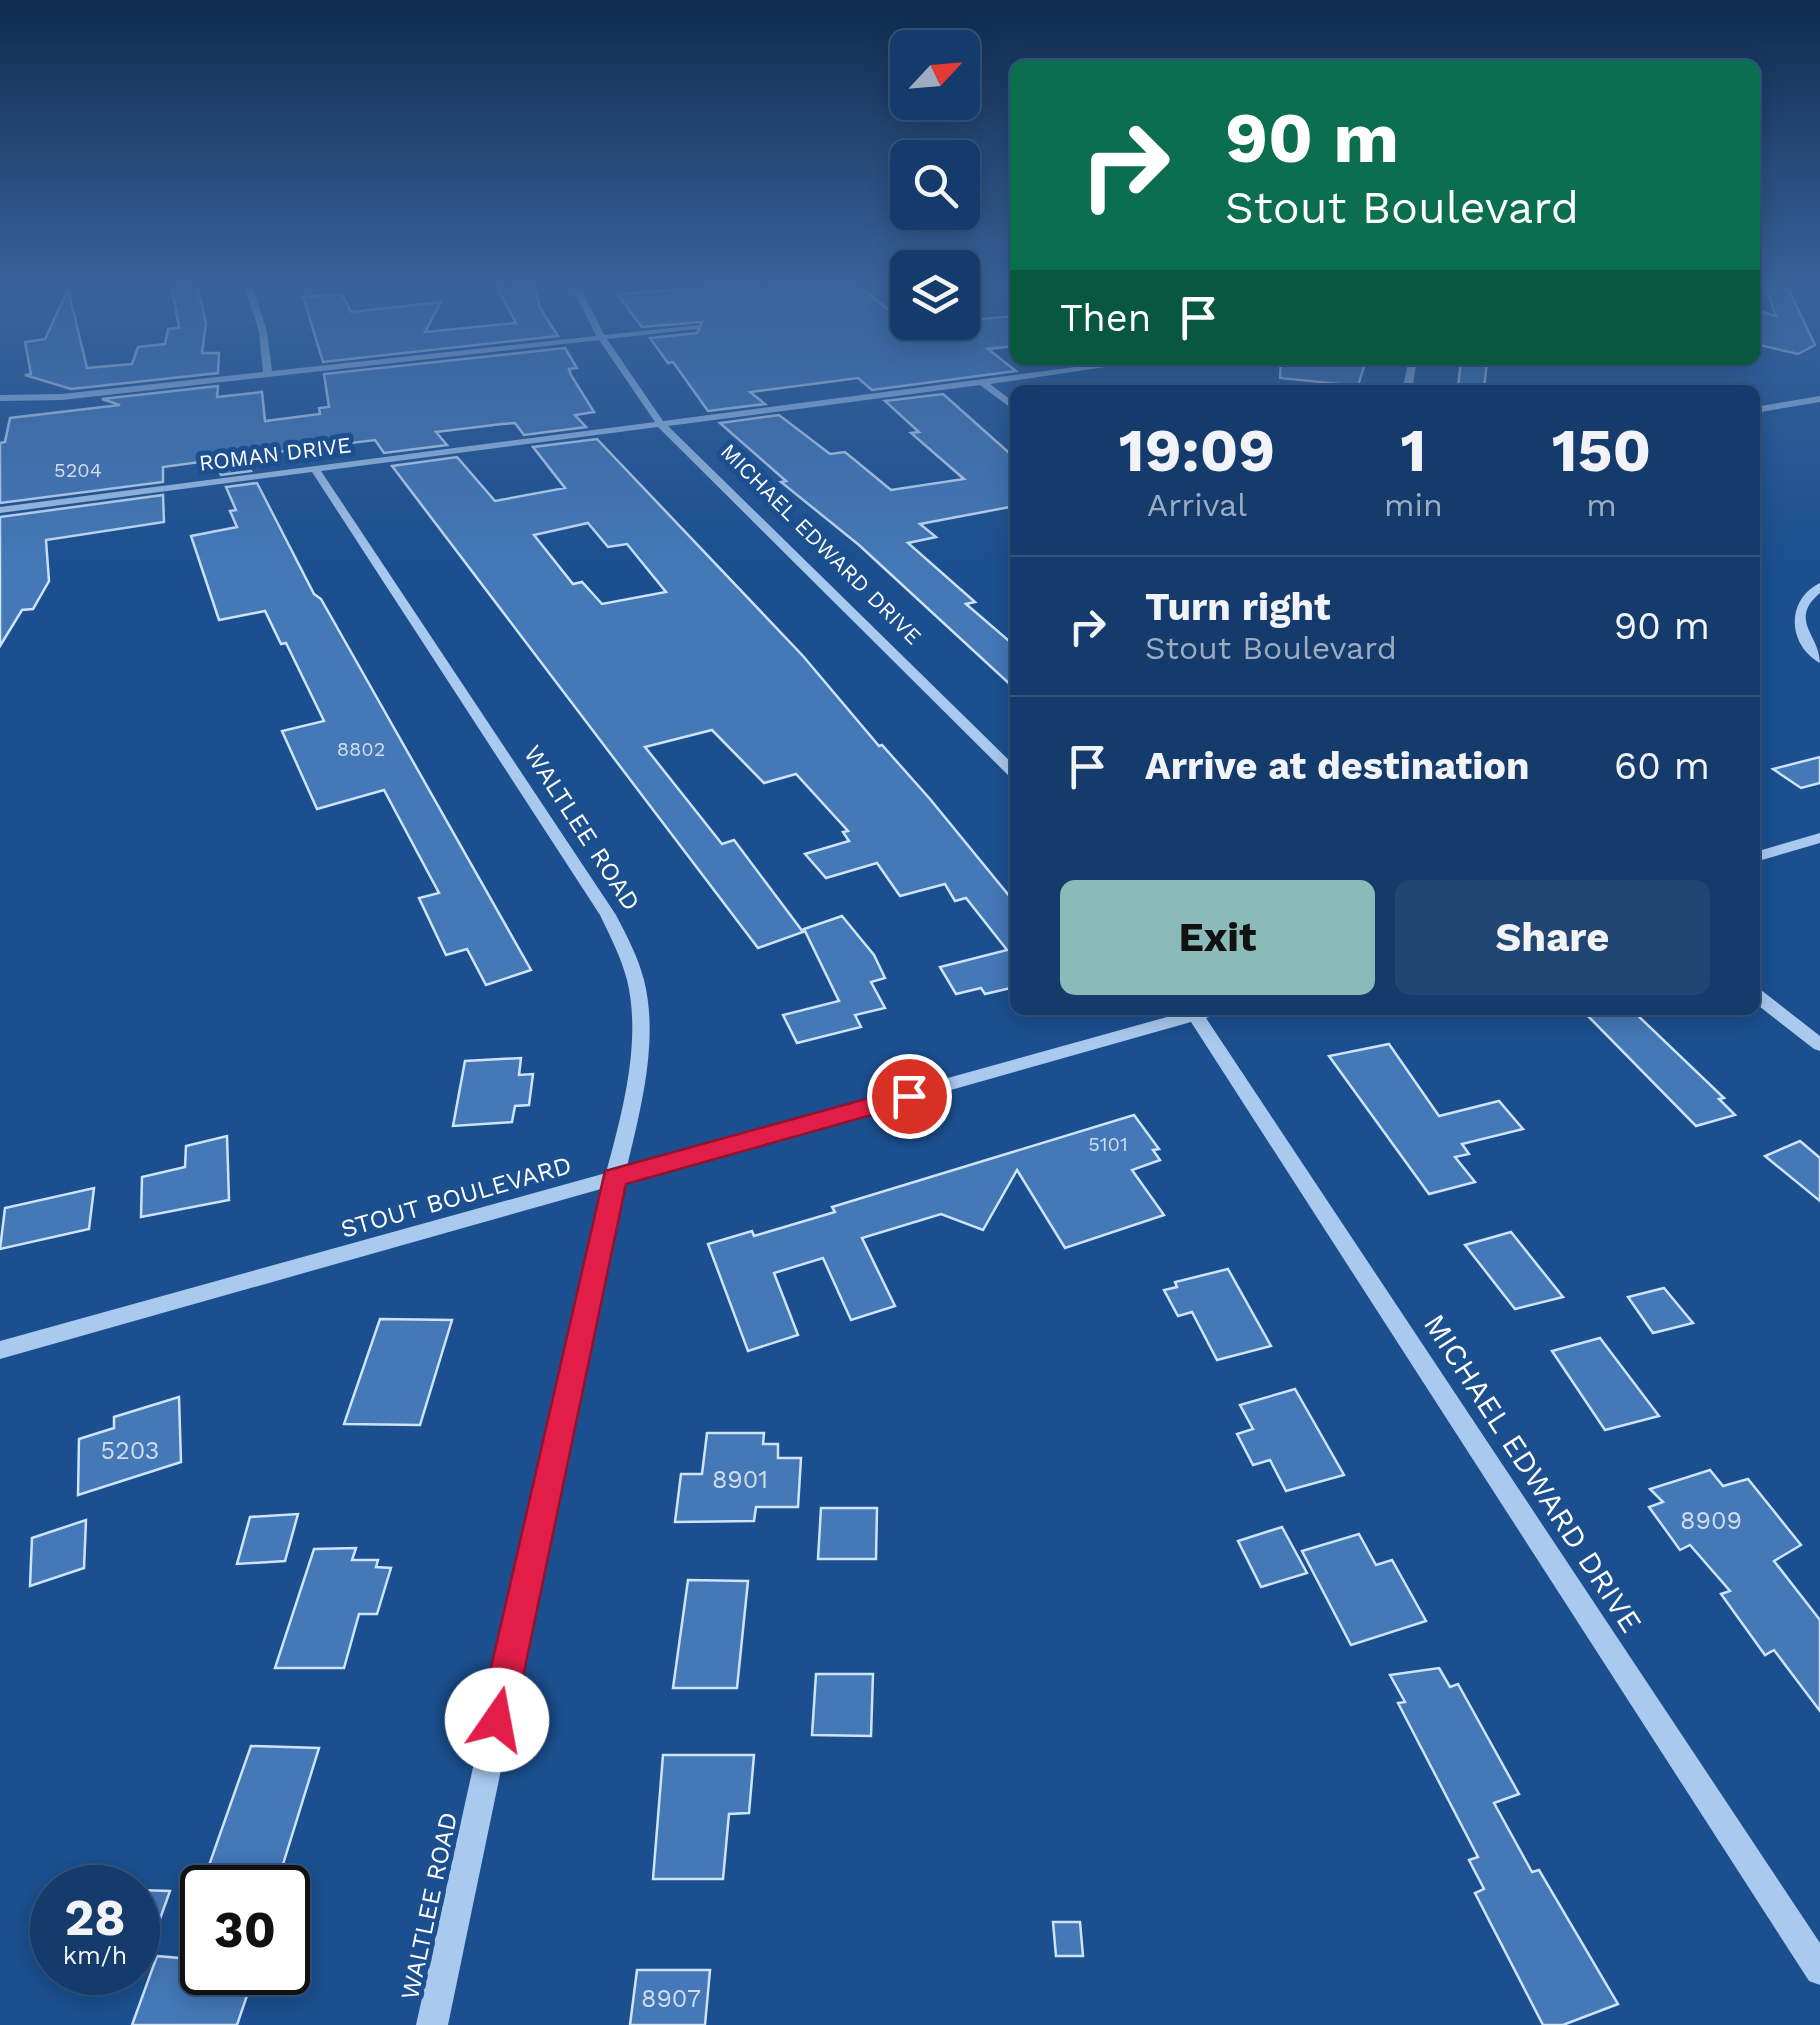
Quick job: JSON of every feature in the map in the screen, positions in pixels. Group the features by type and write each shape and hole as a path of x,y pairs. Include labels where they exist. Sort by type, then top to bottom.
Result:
{"street":[{"path":"0,398 62,397 192,382"},
{"name":"MICHAEL EDWARD DRIVE","path":"633,382 661,424 1010,769"},
{"name":"ROMAN DRIVE","path":"0,510 978,382"},
{"path":"983,382 1010,404"},
{"path":"1760,409 1820,399"},
{"name":"WALTLEE ROAD","path":"316,469 608,914 629,960 638,997 640,1039 614,1178 432,2025"},
{"path":"1820,587 1803,602 1798,620 1804,640 1820,659"},
{"path":"1760,855 1820,838"},
{"path":"1760,998 1820,1046"},
{"name":"STOUT BOULEVARD","path":"0,1350 1190,1015"},
{"name":"MICHAEL EDWARD DRIVE","path":"1203,1015 1820,1970"}],"building":[{"path":"50,382 131,382 71,389"},
{"path":"325,382 576,382 594,412 575,415 586,427 524,435 515,423 502,424 436,432 447,445 384,453 375,440 261,454 244,457 251,471 221,475 214,460 163,467 163,482 0,503 0,443 5,442 10,418 120,405 102,399 218,386 217,397 262,392 265,421 320,414 319,408 329,407"},
{"path":"688,382 823,382 750,392 765,404 708,411"},
{"path":"863,382 929,382 872,390"},
{"path":"1458,382 1485,382 1484,385"},
{"path":"943,394 1010,454 1010,507 920,524 936,537 908,543 975,602 966,604 1010,642 1010,684 720,423 779,415 830,454 845,452 891,490 964,479 911,433 919,432 885,401"},
{"path":"597,439 803,656 930,799 1010,897 1010,988 985,994 981,988 956,994 940,967 1007,950 966,898 955,901 945,884 900,896 877,863 826,878 805,854 849,841 843,832 848,831 796,774 764,783 712,730 645,747 722,844 734,840 803,932 758,948 392,466 457,457 495,501 565,488 533,447","holes":["588,523 608,547 627,544 666,592 602,604 582,582 573,584 534,535"]},
{"path":"257,483 314,594 321,599 531,970 486,985 467,949 446,955 419,898 439,893 384,790 317,809 282,731 324,721 286,643 281,644 265,611 219,620 191,536 237,527 230,511 236,510 226,487"},
{"path":"163,495 164,522 46,540 49,581 33,609 22,610 0,646 0,517"},
{"path":"1820,757 1820,783 1801,788 1773,769"},
{"path":"842,916 874,955 885,978 871,982 885,1008 855,1015 861,1027 797,1043 783,1015 839,1001 804,929"},
{"path":"1587,1015 1637,1015 1724,1098 1719,1099 1735,1115 1696,1126"},
{"path":"1389,1044 1439,1116 1499,1101 1523,1129 1462,1144 1469,1154 1455,1157 1475,1182 1429,1194 1329,1056"},
{"path":"521,1058 519,1075 533,1074 529,1105 515,1106 512,1122 453,1126 465,1061"},
{"path":"1134,1115 1159,1149 1153,1150 1160,1160 1132,1170 1164,1215 1065,1248 1017,1170 983,1230 941,1214 862,1238 895,1306 851,1320 823,1258 774,1273 798,1335 748,1351 708,1244 752,1231 754,1236 835,1212 832,1207"},
{"path":"227,1136 229,1200 141,1217 142,1177 185,1167 186,1146"},
{"path":"1800,1141 1820,1158 1820,1201 1765,1156"},
{"path":"94,1188 89,1229 0,1249 5,1208"},
{"path":"1511,1232 1563,1297 1515,1309 1465,1245"},
{"path":"1228,1269 1271,1346 1217,1360 1192,1312 1178,1316 1164,1290 1177,1287 1175,1282"},
{"path":"1664,1288 1693,1323 1653,1333 1628,1297"},
{"path":"380,1319 452,1320 420,1425 344,1424"},
{"path":"1600,1338 1659,1416 1605,1430 1552,1351"},
{"path":"1295,1389 1344,1475 1286,1491 1270,1460 1253,1465 1237,1434 1253,1429 1240,1405"},
{"path":"179,1397 181,1462 78,1495 79,1439 114,1428 114,1417"},
{"path":"707,1433 764,1433 763,1444 778,1444 778,1458 801,1458 798,1507 756,1507 754,1521 675,1522 681,1474 702,1474"},
{"path":"1710,1470 1723,1486 1748,1479 1801,1545 1774,1561 1820,1620 1820,1711 1774,1650 1765,1655 1721,1594 1730,1591 1690,1545 1680,1550 1649,1507 1663,1502 1650,1489"},
{"path":"821,1508 877,1508 876,1559 818,1559"},
{"path":"298,1514 285,1561 237,1564 250,1517"},
{"path":"86,1520 84,1568 30,1586 32,1538"},
{"path":"1282,1527 1307,1573 1261,1587 1238,1541"},
{"path":"1359,1534 1376,1565 1392,1560 1426,1621 1351,1645 1302,1551"},
{"path":"356,1548 352,1560 378,1560 376,1567 391,1568 377,1614 359,1614 344,1668 275,1668 314,1549"},
{"path":"688,1580 748,1581 737,1688 673,1688"},
{"path":"1439,1668 1450,1687 1458,1684 1519,1794 1494,1803 1532,1872 1539,1870 1618,2004 1563,2025 1543,2025 1475,1893 1484,1889 1469,1860 1478,1857 1398,1703 1405,1702 1390,1675"},
{"path":"816,1674 873,1674 871,1736 812,1735"},
{"path":"251,1746 319,1748 283,1865 209,1865"},
{"path":"663,1755 754,1755 749,1813 729,1814 723,1879 653,1879"},
{"path":"160,1891 170,1891 160,1919"},
{"path":"1053,1922 1080,1922 1083,1956 1056,1956"},
{"path":"160,1956 180,1958 180,1995 247,1995 237,2025 132,2025 143,1995 160,1995"},
{"path":"637,1970 710,1970 705,2025 630,2025"}],"route":[{"path":"497,1720 614,1178 909,1096"}]}
